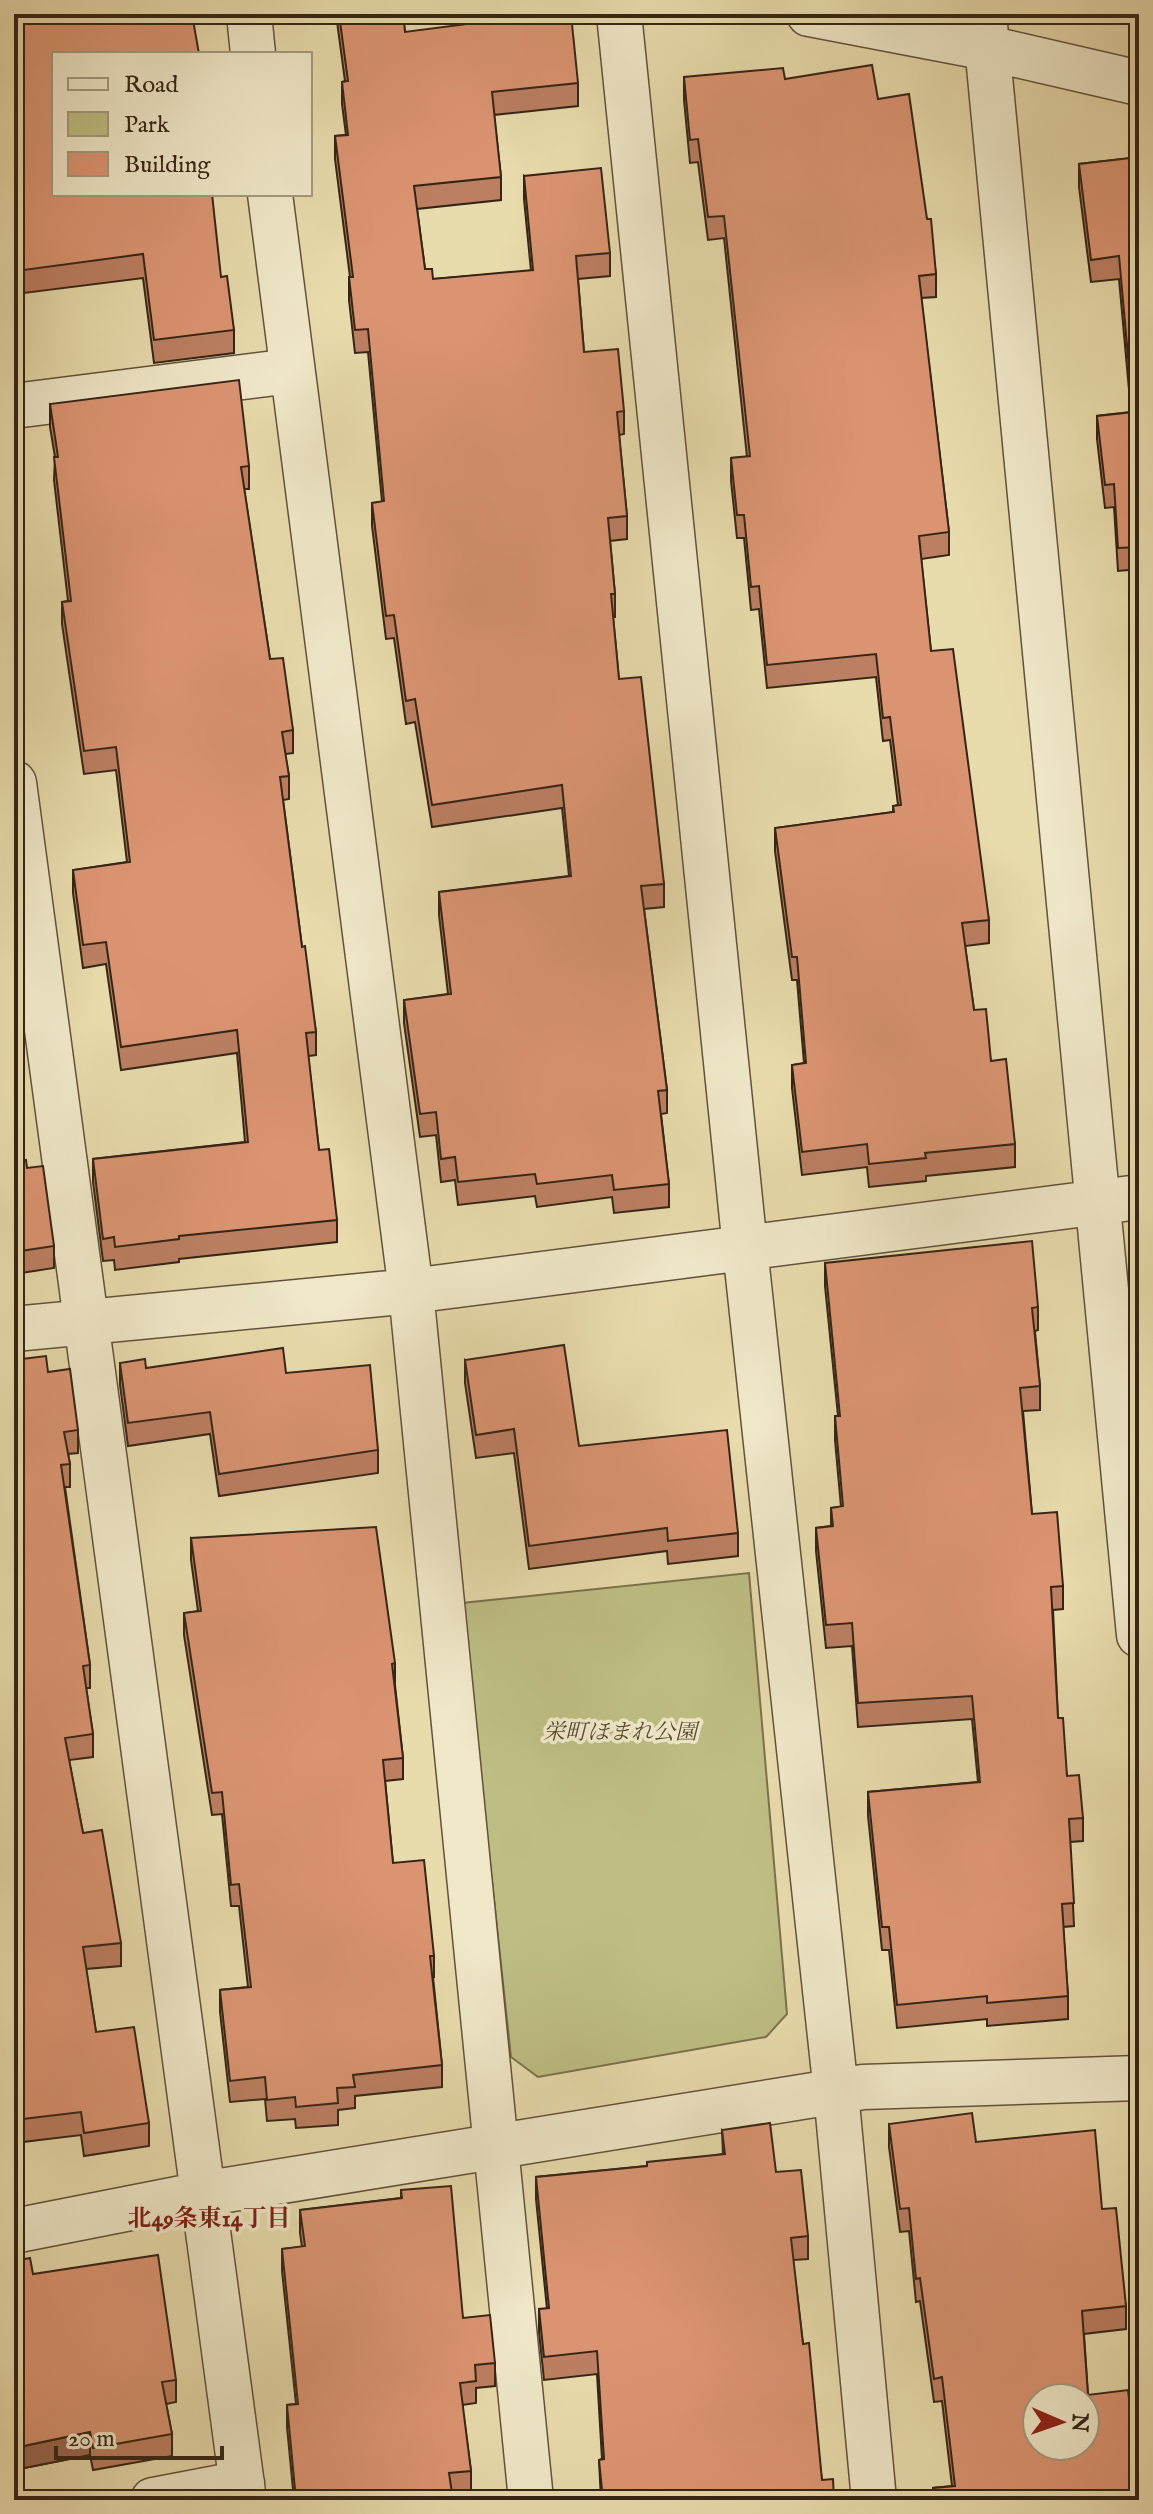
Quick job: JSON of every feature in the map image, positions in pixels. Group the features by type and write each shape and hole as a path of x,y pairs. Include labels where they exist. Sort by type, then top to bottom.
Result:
{"street":[{"path":"249,14 253,52"},
{"path":"619,14 745,1248 836,2092 874,2500"},
{"path":"809,14 986,31 1139,83"},
{"path":"986,31 1119,1200 1139,1635"},
{"path":"270,196 411,1291 531,2500"},
{"path":"14,406 291,371"},
{"path":"14,783 243,2492 153,2500"},
{"path":"14,1329 411,1291 1119,1200"},
{"path":"14,2231 202,2194 863,2087 1139,2078"}],"green space":[{"name":"栄町ほまれ公園","path":"749,1573 787,2014 766,2037 538,2077 511,2057 462,1603"}],"building":[{"path":"14,14 192,14 199,52 52,52 52,196 212,196 221,277 227,276 234,330 154,340 143,254 24,270 14,198"},
{"path":"339,14 403,14 405,32 522,17 522,14 571,14 578,83 492,92 501,177 414,186 425,269 432,269 433,279 533,270 524,176 601,168 610,253 576,256 584,352 618,349 624,411 617,412 627,516 608,518 615,594 611,594 619,679 641,677 664,884 641,886 667,1090 658,1091 669,1184 614,1190 612,1175 537,1184 535,1174 458,1182 455,1157 441,1159 436,1112 420,1114 404,1000 451,994 439,892 571,876 562,785 432,805 415,699 406,701 394,615 386,616 372,503 384,501 368,329 355,330 349,277 353,277 335,136 348,135 342,82 348,81"},
{"path":"872,65 878,99 909,94 927,219 931,219 936,274 919,276 949,532 919,536 931,651 953,649 989,920 962,923 974,1010 986,1009 991,1061 1006,1059 1015,1144 925,1153 926,1158 869,1164 867,1144 802,1152 792,1065 806,1063 797,957 792,957 775,828 894,812 893,806 901,805 890,717 883,718 876,654 767,665 759,586 751,587 744,515 737,515 731,458 750,456 724,216 708,217 698,139 690,140 684,77 783,68 785,79"},
{"path":"1139,157 1139,547 1118,548 1114,484 1105,485 1097,416 1133,412 1119,256 1091,260 1079,164"},
{"path":"239,380 249,466 241,467 270,659 283,658 293,730 282,732 289,776 280,777 316,1032 306,1033 319,1150 329,1149 337,1220 179,1236 179,1239 115,1247 114,1237 103,1239 93,1159 248,1142 237,1030 121,1047 106,942 83,945 73,870 130,862 116,747 84,751 62,602 71,601 50,404"},
{"path":"26,1160 27,1168 43,1166 54,1246 14,1252 14,1162"},
{"path":"1032,1241 1038,1307 1032,1308 1040,1386 1020,1388 1032,1514 1057,1512 1063,1586 1051,1587 1058,1718 1063,1718 1067,1776 1079,1775 1083,1818 1069,1819 1074,1903 1062,1904 1068,1996 987,2003 987,1996 897,2005 889,1927 882,1927 868,1792 980,1782 972,1696 858,1703 852,1623 826,1625 816,1528 833,1526 831,1508 843,1506 835,1416 840,1416 825,1263"},
{"path":"564,1345 579,1446 727,1430 738,1533 668,1541 667,1528 529,1546 514,1429 476,1435 465,1360"},
{"path":"283,1348 286,1373 370,1365 378,1450 219,1474 210,1412 128,1423 120,1363 145,1359 146,1368"},
{"path":"46,1356 48,1372 70,1369 78,1430 64,1432 70,1464 61,1465 90,1665 83,1666 93,1734 65,1738 83,1833 102,1830 121,1943 83,1947 96,2032 134,2027 149,2123 84,2133 81,2112 14,2120 14,1360"},
{"path":"376,1527 395,1663 392,1664 403,1758 383,1760 393,1863 424,1860 434,1956 430,1956 442,2065 353,2075 355,2087 337,2088 338,2103 296,2107 295,2097 267,2100 265,2077 230,2081 220,1990 251,1987 239,1884 231,1885 222,1792 212,1793 184,1613 201,1611 191,1538"},
{"path":"972,2113 976,2142 1095,2130 1102,2209 1116,2208 1126,2306 1082,2311 1087,2382 1021,2382 1021,2462 1101,2462 1101,2393 1128,2390 1136,2453 1139,2453 1139,2500 934,2500 933,2488 955,2486 942,2377 934,2379 920,2278 916,2279 909,2208 900,2209 889,2124"},
{"path":"770,2123 776,2172 801,2170 808,2236 791,2238 803,2344 809,2343 822,2480 833,2479 834,2500 603,2500 599,2460 604,2459 597,2351 544,2357 539,2309 549,2308 536,2177 647,2166 647,2162 725,2154 722,2130"},
{"path":"451,2186 463,2318 490,2315 495,2363 475,2365 476,2381 460,2383 471,2471 449,2473 453,2500 296,2500 287,2405 298,2404 282,2249 305,2246 300,2210 402,2198 401,2190"},
{"path":"158,2255 176,2380 162,2382 172,2434 93,2448 90,2432 14,2448 14,2261 30,2258 33,2274"}],"district":[{"name":"北49条東14丁目","path":"209,2219"}]}
